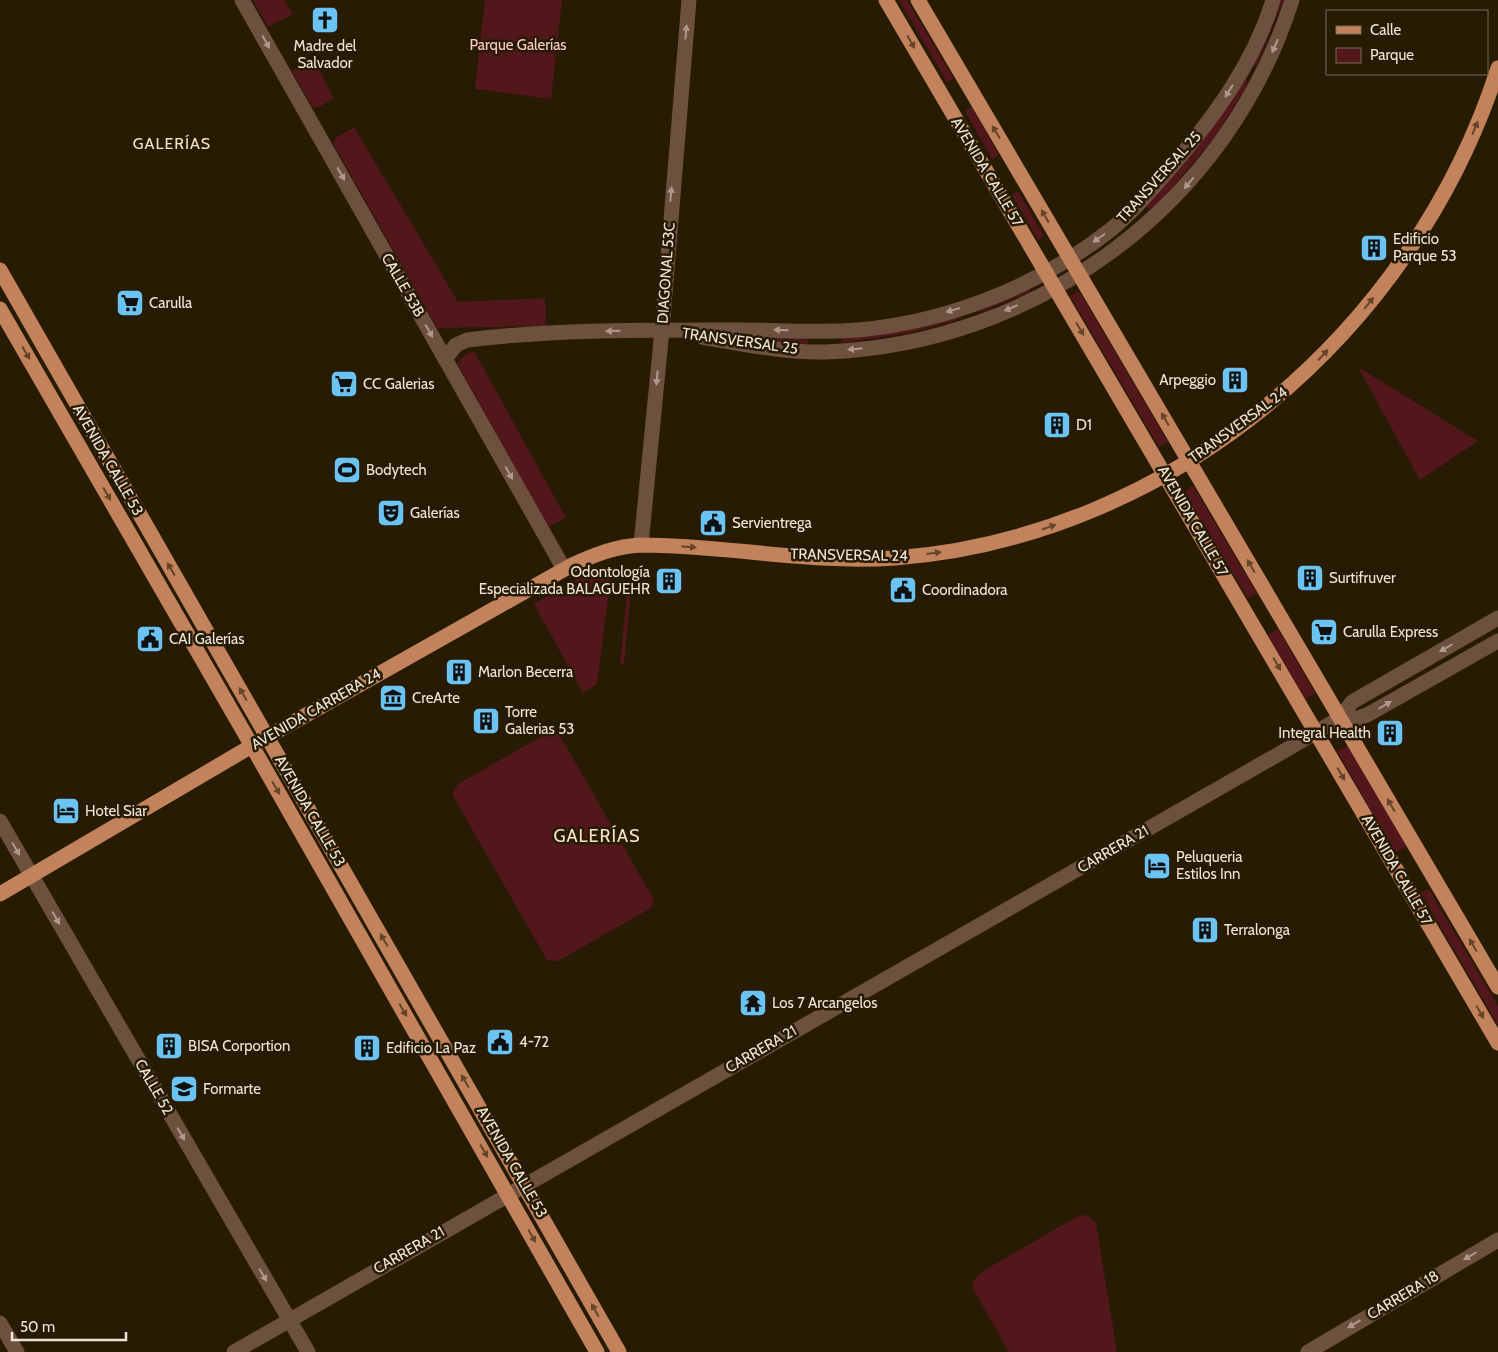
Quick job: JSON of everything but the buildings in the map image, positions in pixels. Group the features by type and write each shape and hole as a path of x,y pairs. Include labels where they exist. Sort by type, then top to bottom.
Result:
{"main road":[{"name":"AVENIDA CALLE 57","path":"886,0 1498,1043"},
{"name":"AVENIDA CALLE 57","path":"918,0 1498,987"},
{"name":"TRANSVERSAL 24","path":"640,545 833,558 892,558 950,552 1002,540 1076,518 1166,475 1240,427 1293,384 1326,352 1370,303 1401,261 1454,172 1470,140 1498,68"},
{"name":"AVENIDA CALLE 53","path":"0,270 619,1352"},
{"name":"AVENIDA CALLE 53","path":"0,308 508,1193 597,1352"},
{"name":"AVENIDA CARRERA 24","path":"0,894 267,737 564,569 604,552 620,547 640,545"}],"street":[{"name":"CALLE 53B","path":"242,0 564,569"},
{"name":"DIAGONAL 53C","path":"640,545 662,330 689,0"},
{"name":"TRANSVERSAL 25","path":"445,359 456,345 467,340 562,332 662,330 830,332 860,330 894,324 963,307 1018,286 1070,258 1108,232 1134,209 1185,152 1228,94 1246,63 1273,0"},
{"name":"TRANSVERSAL 25","path":"662,330 790,350 825,352 896,343 966,325 1025,302 1055,287 1079,274 1127,241 1151,220 1203,166 1241,113 1263,72 1292,0"},
{"name":"CARRERA 21","path":"234,1352 508,1193 1316,732 1340,718 1352,702 1498,618"},
{"name":"CARRERA 21","path":"1340,718 1354,719 1367,715 1498,641"},
{"name":"CALLE 52","path":"0,822 308,1352"},
{"name":"CARRERA 18","path":"1308,1352 1498,1240"},
{"path":"0,1323 17,1352"}],"green space":[{"path":"253,0 284,0 293,14 268,27"},
{"name":"Parque Galerías","path":"485,0 562,0 551,99 475,89"},
{"path":"899,0 907,0 954,79 947,82"},
{"path":"1276,0 1283,0 1257,65 1253,66 1250,63"},
{"path":"314,59 334,99 314,109 292,71"},
{"path":"1245,78 1248,84 1214,138 1153,210 1147,208 1145,203"},
{"path":"972,107 999,155 992,159 965,111"},
{"path":"354,127 458,302 545,298 546,326 437,328 333,143 337,137"},
{"path":"1018,191 1044,236 1038,240 1012,195"},
{"path":"1028,287 1031,289 1029,292 981,312 976,310"},
{"path":"1079,291 1168,442 1159,447 1070,296"},
{"path":"958,317 957,320 909,333 841,343 841,339"},
{"path":"704,330 758,338 806,339 809,342 807,344 757,342"},
{"path":"474,351 566,518 548,527 457,363 464,356"},
{"path":"1358,367 1478,441 1420,480"},
{"path":"1193,486 1257,593 1248,598 1184,492"},
{"path":"594,569 611,575 597,684 583,693 534,604"},
{"path":"628,583 632,583 624,664 620,664"},
{"path":"1278,629 1315,693 1305,699 1268,635"},
{"path":"551,731 557,733 562,739 654,900 651,908 558,961 547,960 453,796 453,792 458,784"},
{"path":"1351,744 1409,845 1395,853 1337,751"},
{"path":"1429,889 1498,1006 1498,1025 1421,893"},
{"path":"1088,1215 1096,1223 1117,1352 1009,1352 972,1287 973,1281 983,1271 1078,1216"}],"place":[{"name":"Madre del Salvador","path":"325,20"},
{"name":"Edificio Parque 53","path":"1374,248"},
{"name":"Carulla","path":"130,303"},
{"name":"Arpeggio","path":"1235,380"},
{"name":"CC Galerias","path":"344,384"},
{"name":"D1","path":"1057,425"},
{"name":"Bodytech","path":"347,470"},
{"name":"Galerías","path":"391,513"},
{"name":"Servientrega","path":"713,523"},
{"name":"Surtifruver","path":"1310,578"},
{"name":"Odontología Especializada BALAGUEHR","path":"669,581"},
{"name":"Coordinadora","path":"903,590"},
{"name":"Carulla Express","path":"1324,632"},
{"name":"CAI Galerías","path":"150,639"},
{"name":"Marlon Becerra","path":"459,672"},
{"name":"CreArte","path":"393,698"},
{"name":"Torre Galerias 53","path":"486,721"},
{"name":"Integral Health","path":"1390,733"},
{"name":"Hotel Siar","path":"66,811"},
{"name":"Peluqueria Estilos Inn","path":"1157,866"},
{"name":"Terralonga","path":"1205,930"},
{"name":"Los 7 Arcangelos","path":"753,1003"},
{"name":"4-72","path":"500,1042"},
{"name":"BISA Corportion","path":"169,1046"},
{"name":"Edificio La Paz","path":"367,1048"},
{"name":"Formarte","path":"184,1089"}],"district":[{"name":"GALERÍAS","path":"172,143"},
{"name":"GALERÍAS","path":"597,836"}]}
